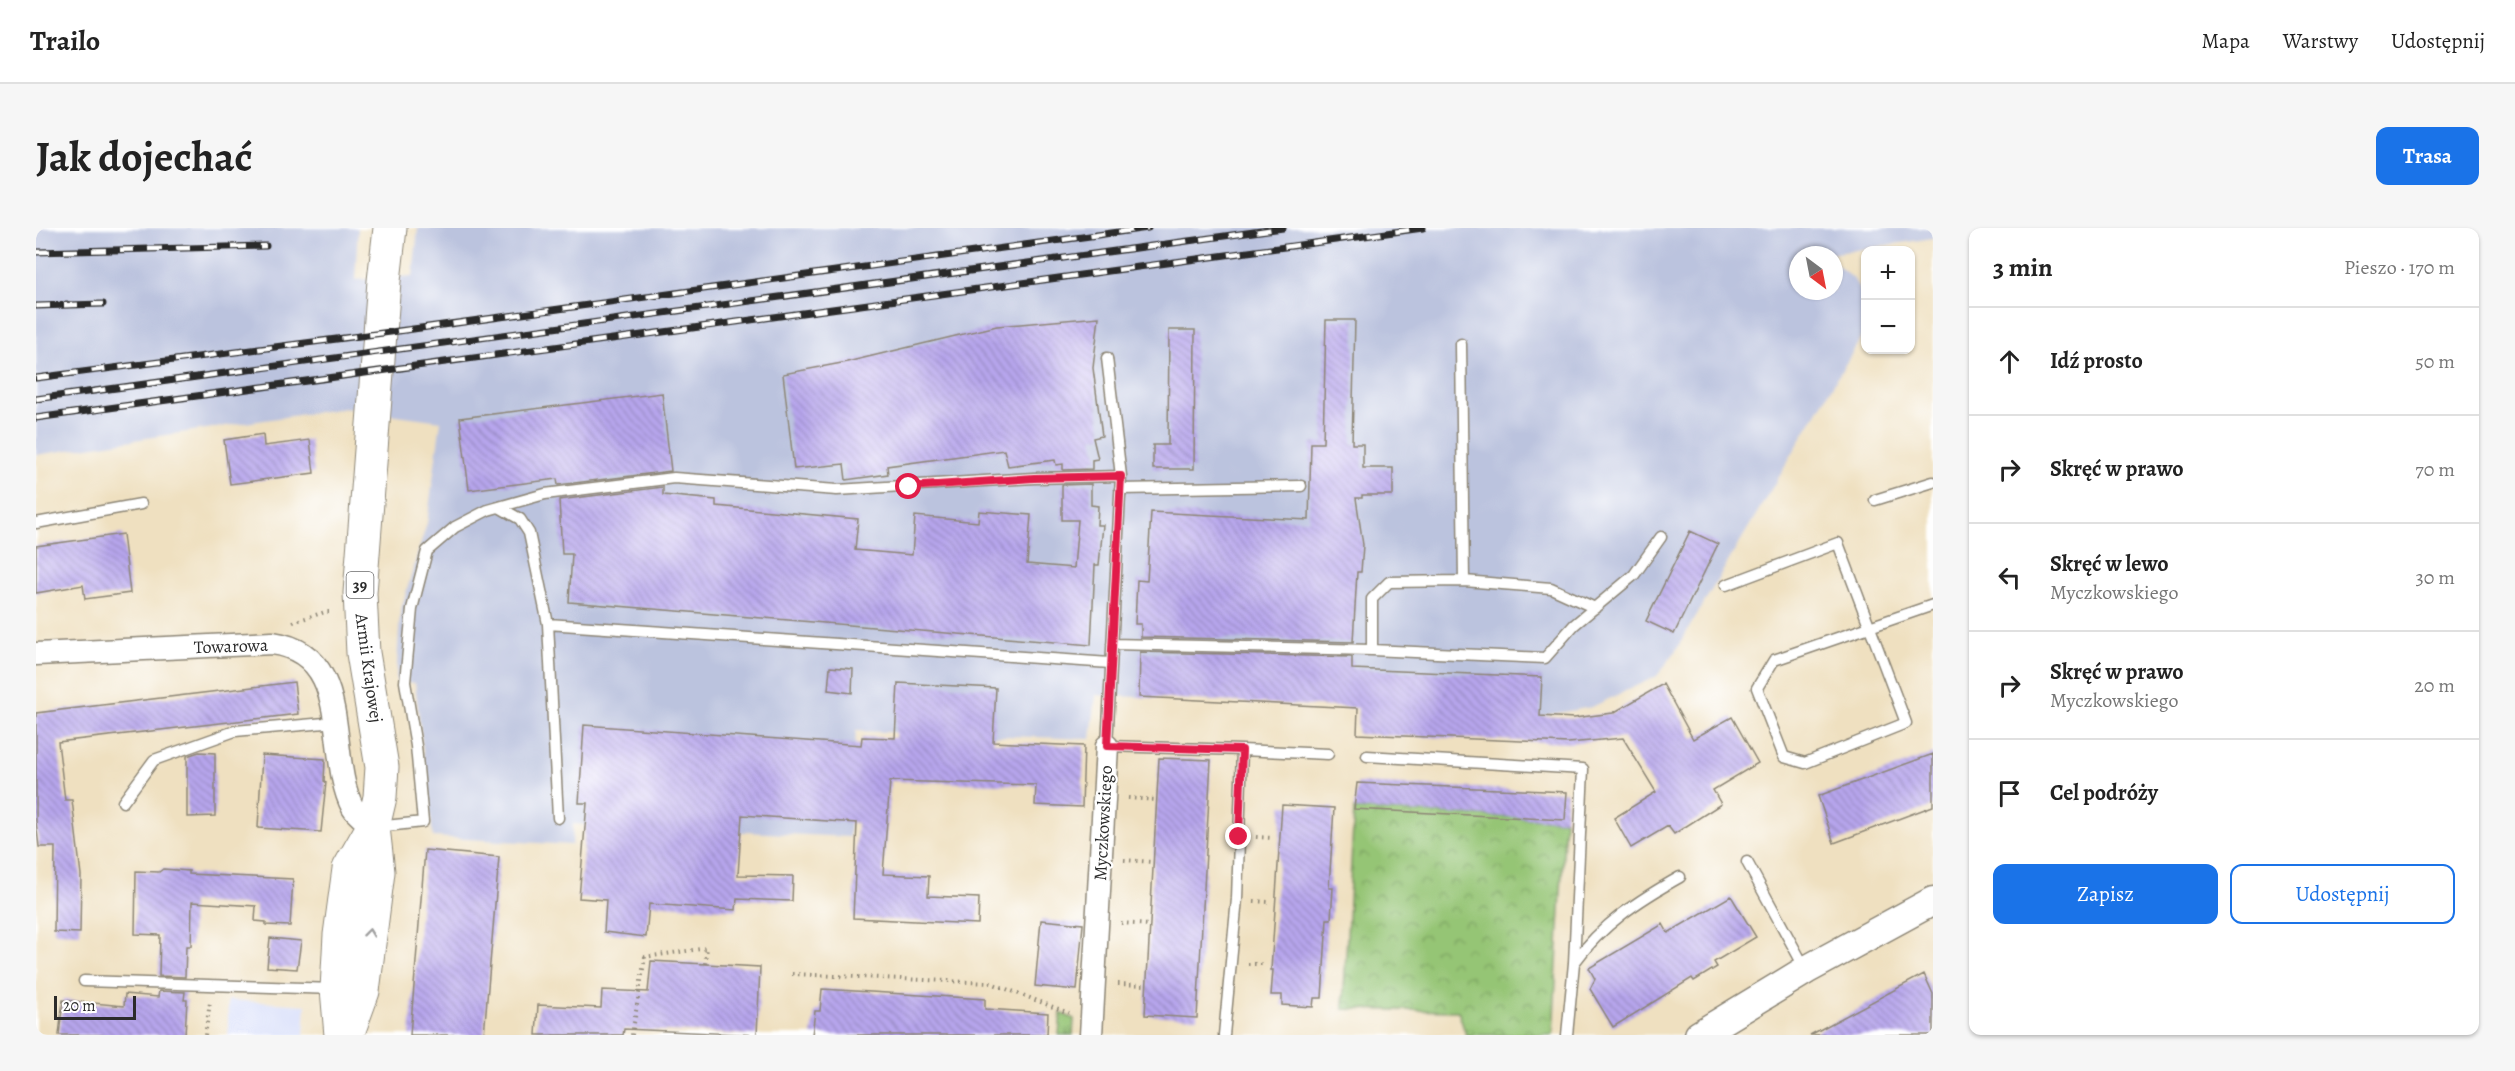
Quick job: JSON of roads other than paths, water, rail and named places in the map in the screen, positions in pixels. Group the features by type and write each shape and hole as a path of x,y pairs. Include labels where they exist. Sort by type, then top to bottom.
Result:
{"main road":[{"name":"Armii Krajowej","path":"348,1035 350,990 340,935 349,869 373,827 380,797 382,767 363,653 360,593 390,228"},
{"name":"Armii Krajowej","path":"341,1035 350,990"}],"street":[{"name":"Towarowa","path":"36,654 272,643 289,645 317,667 334,707 347,793 354,810 373,827"},
{"name":"Myczkowskiego","path":"1091,1035 1107,746"},
{"path":"1699,1035 1806,970 1933,901"}],"lane":[{"path":"1461,344 1464,581"},
{"path":"1107,358 1121,476 1107,746"},
{"path":"373,827 423,822 416,746 405,682 412,609 427,551 455,527 488,510 546,494 674,478 837,490 1034,478 1121,476"},
{"path":"1875,501 1933,482"},
{"path":"1120,489 1301,486"},
{"path":"36,523 141,504"},
{"path":"499,507 520,519 529,533 548,624 558,818"},
{"path":"1112,644 1372,650 1545,658 1574,625 1634,575 1660,537"},
{"path":"1726,585 1838,543 1869,627 1906,723 1805,762 1784,757 1757,688 1774,660 1869,627 1933,605"},
{"path":"1372,650 1372,599 1389,582 1464,581 1551,588 1595,608"},
{"path":"548,624 1110,663"},
{"path":"123,802 154,760 235,731 336,722"},
{"name":"Myczkowskiego","path":"1107,746 1328,754"},
{"path":"1224,1035 1237,899 1242,750"},
{"path":"1367,756 1583,769 1574,963 1567,1035"},
{"path":"1747,862 1806,970"},
{"path":"1574,963 1588,944 1620,914 1680,877"},
{"path":"84,981 350,990"}],"railway":[{"path":"36,378 406,330 1148,228"},
{"path":"36,399 1283,228"},
{"path":"36,418 1423,228"},
{"path":"36,252 266,246"},
{"path":"36,306 103,304"}]}
